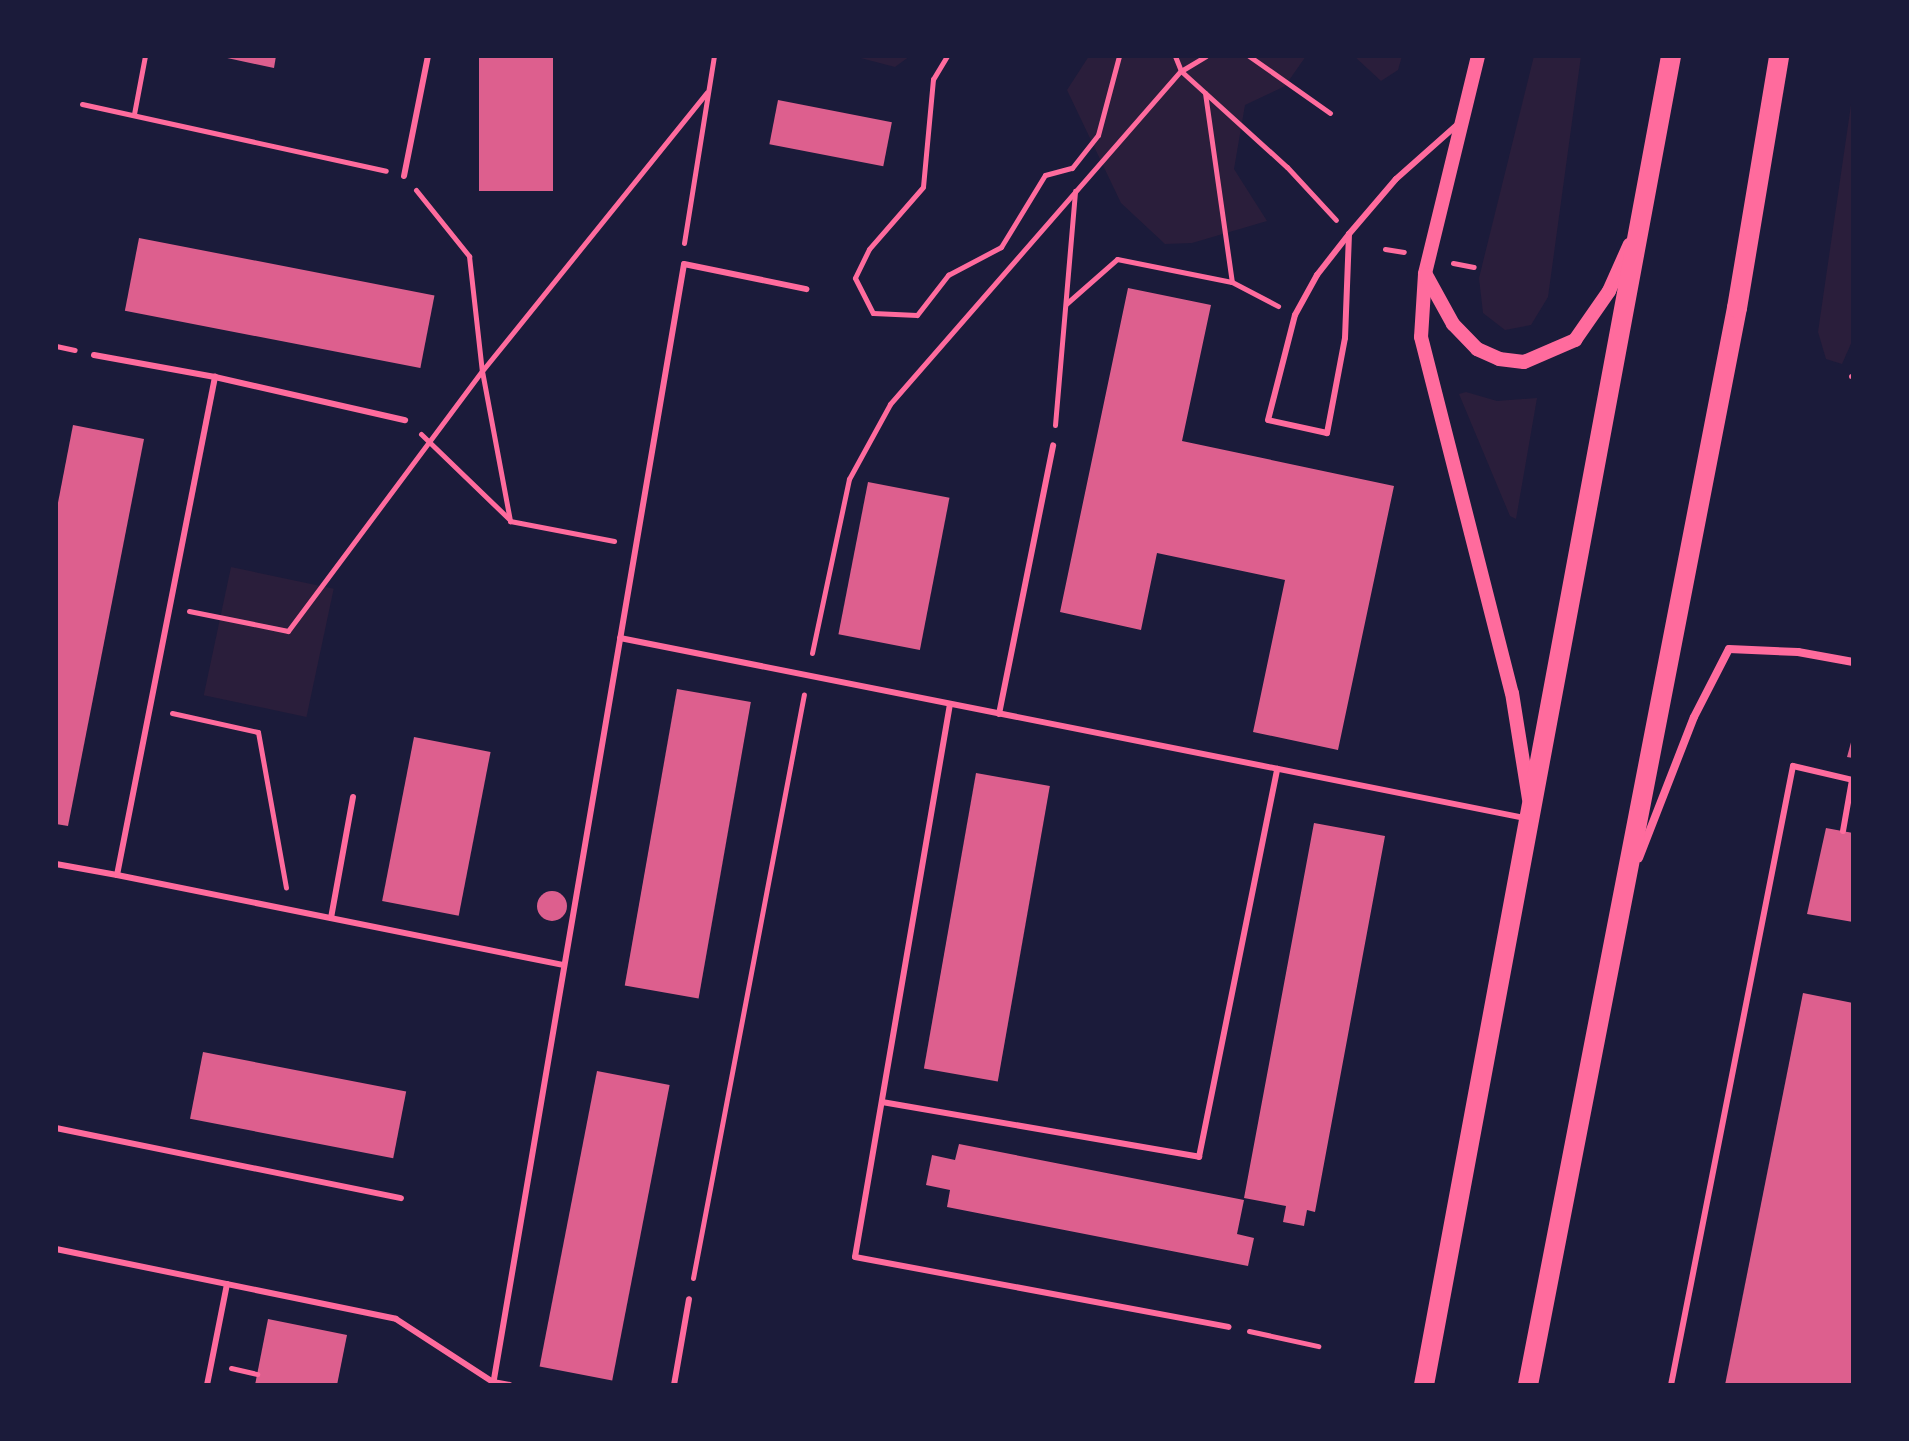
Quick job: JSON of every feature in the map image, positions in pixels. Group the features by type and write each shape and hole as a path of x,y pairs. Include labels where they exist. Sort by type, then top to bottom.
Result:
{"main road":[{"path":"1424,1385 1532,819 1671,56"},
{"path":"1528,1385 1628,885 1737,308 1779,56"}],"street":[{"path":"1478,56 1425,274 1421,337 1512,693 1532,819"},
{"path":"1425,274 1453,324 1477,349 1499,359 1524,362 1575,340 1609,291 1643,214"},
{"path":"1628,885 1694,717 1729,649 1798,652 1853,662"}],"lane":[{"path":"404,176 428,56"},
{"path":"1349,234 1345,338 1327,433 1268,420 1295,315 1317,275 1349,234 1396,179 1461,120"},
{"path":"493,1383 684,264 806,289"},
{"path":"94,355 215,377 405,420"},
{"path":"117,875 215,377"},
{"path":"999,714 1053,445"},
{"path":"620,638 1532,819"},
{"path":"950,704 855,1257 1229,1327"},
{"path":"1671,1385 1793,766 1852,780 1843,831"},
{"path":"882,1102 1199,1157 1277,769"},
{"path":"331,918 353,797"},
{"path":"56,864 564,965"},
{"path":"56,1128 401,1198"},
{"path":"56,1249 396,1319 493,1383 510,1385"},
{"path":"207,1385 227,1284"},
{"path":"674,1385 689,1299"}],"path":[{"path":"134,114 145,56"},
{"path":"684,264 686,210 714,56"},
{"path":"947,56 933,79 923,187 869,249 855,278 873,313 917,315 948,275 1001,247 1045,175 1072,168 1098,135 1119,56"},
{"path":"1175,56 1181,71 1287,167 1349,234"},
{"path":"689,1299 808,675 849,479 890,404 1181,71 1206,56"},
{"path":"1249,56 1330,113"},
{"path":"169,607 288,631 482,371 707,92"},
{"path":"1205,93 1232,282"},
{"path":"82,104 404,176 469,256 482,371 510,521"},
{"path":"1053,445 1076,190"},
{"path":"1066,304 1117,259 1232,282 1295,315"},
{"path":"405,420 510,521 635,546"},
{"path":"151,709 258,732 291,910"},
{"path":"1229,1327 1318,1346"}],"shaded area":[{"path":"853,56 910,56 895,67"},
{"path":"1089,56 1306,56 1285,86 1245,105 1234,169 1267,221 1192,243 1165,244 1121,203 1067,90"},
{"path":"1354,56 1402,56 1398,70 1381,81"},
{"path":"1534,56 1581,56 1548,297 1531,325 1505,330 1483,313 1479,278"},
{"path":"1853,91 1853,339 1842,364 1826,359 1818,332"},
{"path":"1466,392 1497,401 1537,398 1516,519 1510,516 1459,394"},
{"path":"231,567 334,589 306,717 204,695"}],"building":[{"path":"218,56 276,56 274,68"},
{"path":"479,56 553,56 553,191 479,191"},
{"path":"778,100 892,122 883,166 769,144"},
{"path":"139,238 434,295 420,368 125,311"},
{"path":"1128,288 1211,305 1182,441 1394,486 1338,750 1253,732 1285,580 1157,553 1141,630 1060,612"},
{"path":"73,425 144,439 68,826 56,824 56,513"},
{"path":"868,482 949,498 920,650 838,634"},
{"path":"677,689 751,702 699,998 625,985"},
{"path":"1853,735 1853,758 1847,757"},
{"path":"414,737 491,752 459,916 382,901"},
{"path":"976,773 1050,786 998,1081 924,1068"},
{"path":"1314,823 1385,836 1315,1212 1307,1210 1304,1226 1283,1222 1286,1206 1244,1198"},
{"path":"1826,828 1853,833 1853,922 1807,914"},
{"path":"552,891 558,892 566,900 566,912 558,920 552,921 546,920 538,912 537,906 538,900 546,892"},
{"path":"1803,993 1853,1003 1853,1385 1725,1385"},
{"path":"203,1052 406,1091 393,1158 190,1119"},
{"path":"597,1071 670,1085 612,1381 540,1366"},
{"path":"959,1144 1244,1200 1237,1234 1254,1238 1248,1266 947,1207 950,1190 926,1185 932,1155 955,1160"},
{"path":"268,1319 347,1335 337,1385 255,1385"}]}
